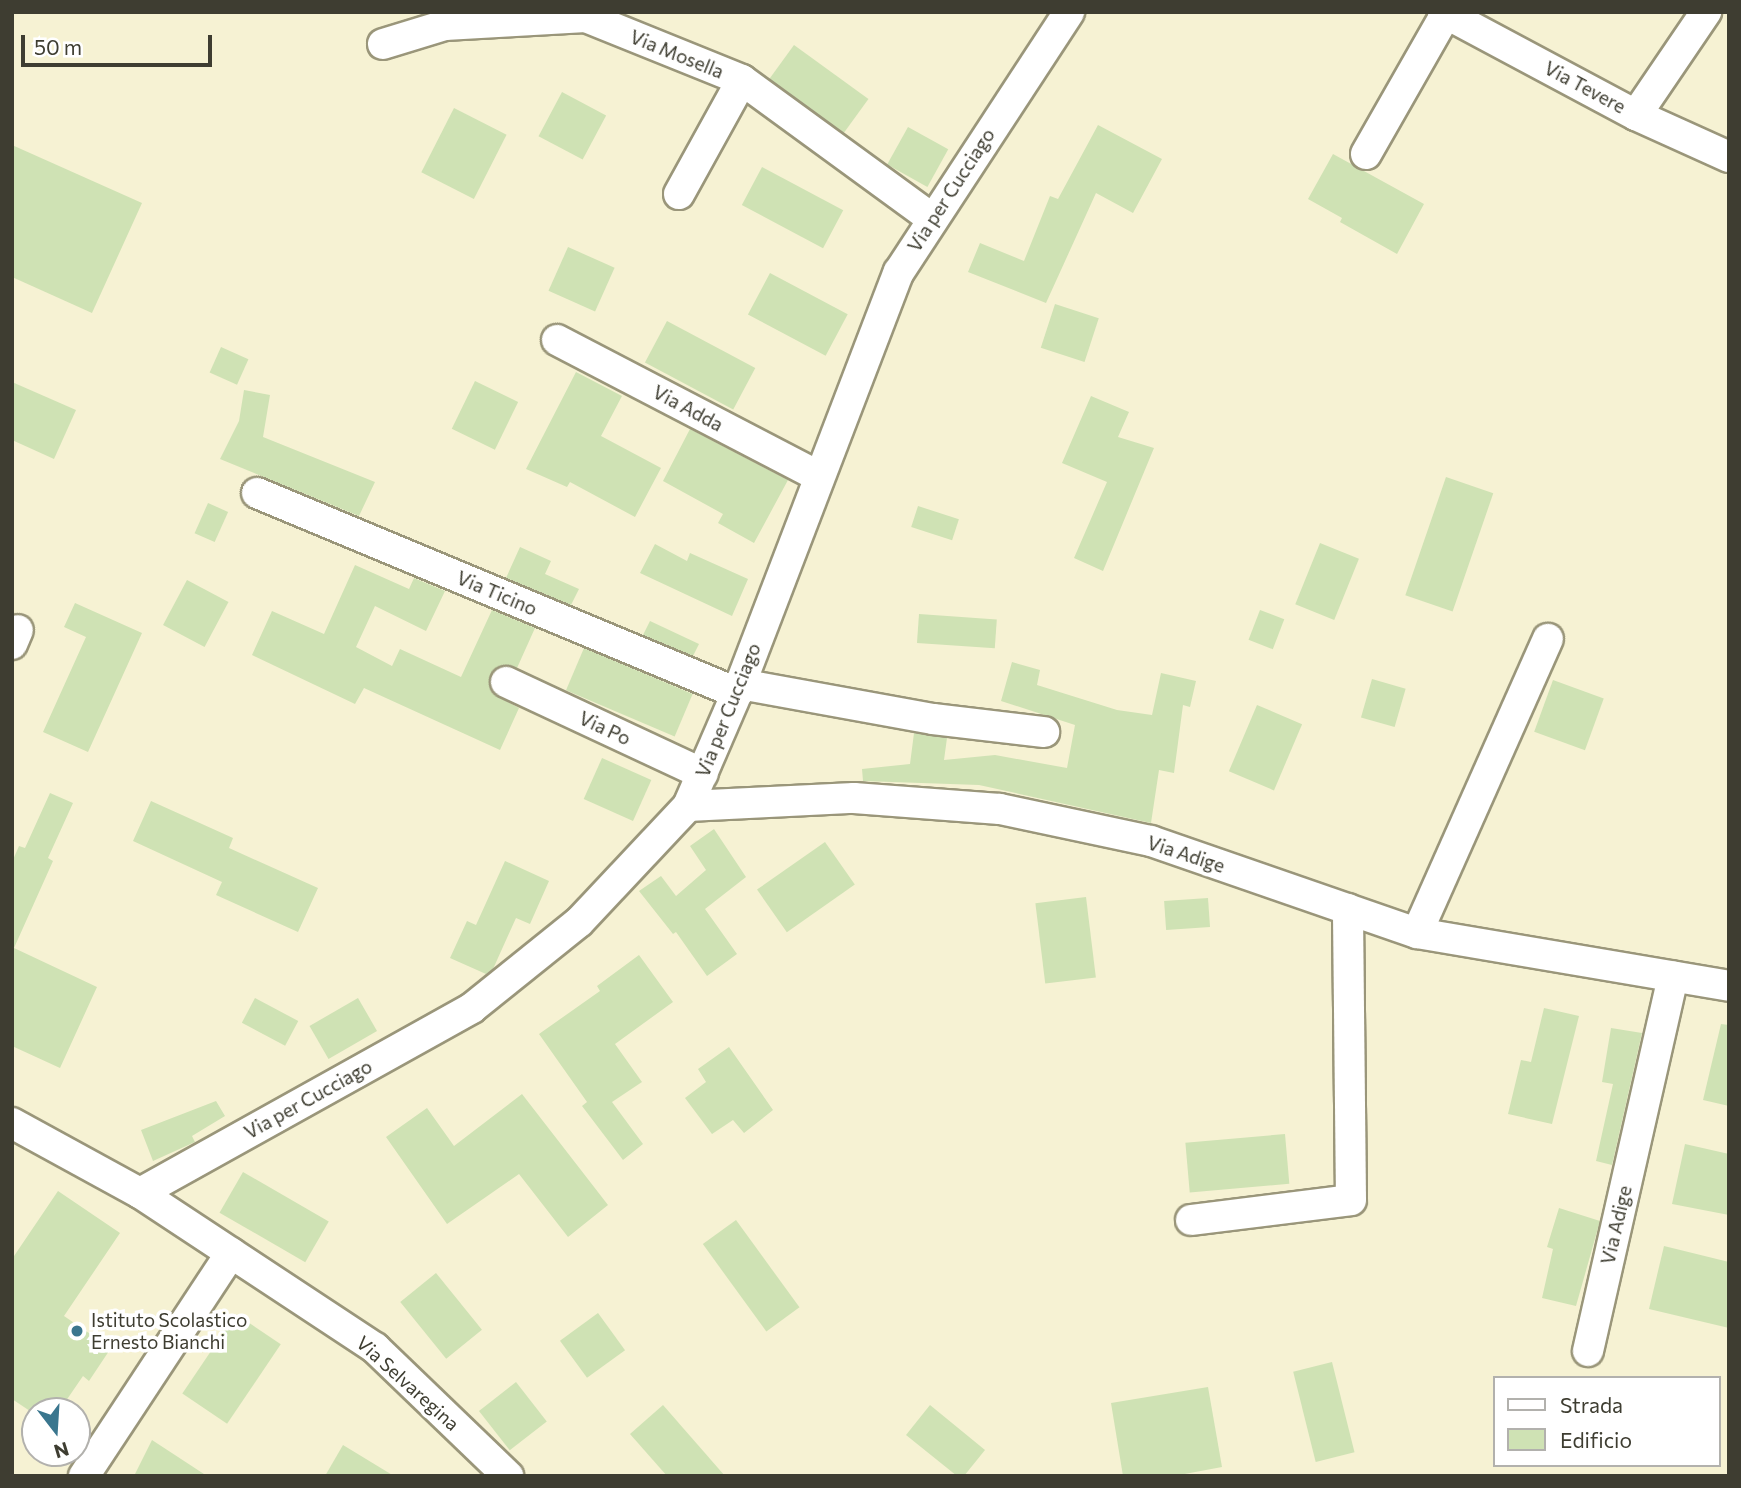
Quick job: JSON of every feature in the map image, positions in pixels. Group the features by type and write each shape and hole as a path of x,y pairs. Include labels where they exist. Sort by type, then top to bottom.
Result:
{"street":[{"path":"1636,115 1706,12"},
{"name":"Via per Cucciago","path":"140,1193 472,1008 579,922 688,806 738,688 899,272 931,218 1066,13"},
{"path":"1366,154 1444,13"},
{"name":"Via Tevere","path":"1444,13 1636,115 1729,156"},
{"name":"Via Mosella","path":"383,44 444,25 586,17 742,80 931,218"},
{"path":"679,194 742,80"},
{"name":"Via Adda","path":"557,340 818,476"},
{"name":"Via Ticino","path":"257,493 738,688 933,719 1044,732"},
{"path":"1417,933 1548,639"},
{"name":"Via Po","path":"506,682 703,774"},
{"name":"Via Adige","path":"688,806 854,798 1000,809 1151,841 1417,933 1729,986"},
{"path":"1191,1220 1351,1200 1348,909"},
{"name":"Via Adige","path":"1588,1351 1673,976"},
{"name":"Via Selvaregina","path":"12,1123 140,1193 375,1348 508,1476"},
{"path":"84,1476 232,1253"}],"building":[{"path":"794,45 868,99 844,133 769,79"},
{"path":"562,92 606,115 583,160 539,136"},
{"path":"454,108 507,135 474,199 421,172"},
{"path":"1098,125 1162,159 1133,213 1096,193 1046,303 968,272 980,243 1024,261 1050,196 1058,199"},
{"path":"908,127 948,149 927,187 887,165"},
{"path":"12,145 142,203 92,313 12,277"},
{"path":"1333,154 1424,204 1397,254 1340,222 1342,218 1308,199"},
{"path":"762,167 843,210 823,248 742,205"},
{"path":"568,247 615,268 595,312 548,291"},
{"path":"770,273 848,314 826,356 748,314"},
{"path":"1055,304 1099,318 1085,362 1041,348"},
{"path":"667,321 755,368 733,409 645,362"},
{"path":"221,347 248,359 237,385 210,373"},
{"path":"576,372 622,396 601,436 661,468 635,517 570,482 567,487 526,469"},
{"path":"475,381 518,402 495,450 452,429"},
{"path":"12,382 76,410 54,459 12,440"},
{"path":"244,390 270,395 263,437 375,482 359,516 220,459 239,421"},
{"path":"1091,396 1129,412 1118,437 1154,448 1103,571 1074,558 1107,482 1062,463"},
{"path":"690,429 788,480 754,543 718,523 723,514 663,481"},
{"path":"1446,477 1493,493 1453,611 1405,595"},
{"path":"208,503 228,512 215,542 195,533"},
{"path":"918,506 959,519 952,540 911,527"},
{"path":"1320,543 1359,559 1334,620 1295,604"},
{"path":"655,544 687,561 690,553 748,579 732,616 640,573"},
{"path":"520,547 551,561 545,574 579,589 571,605 506,578"},
{"path":"355,565 409,589 414,578 445,591 426,631 375,606 356,647 392,666 400,649 461,677 492,610 535,628 517,668 504,665 490,675 492,693 519,708 500,750 364,688 355,704 252,655 272,611 324,634"},
{"path":"187,580 228,602 205,647 163,625"},
{"path":"75,603 142,633 88,752 43,732 86,637 64,627"},
{"path":"1260,610 1284,619 1273,649 1249,640"},
{"path":"919,614 997,619 995,648 917,643"},
{"path":"650,621 699,644 693,656 643,635"},
{"path":"584,648 693,694 675,736 566,690"},
{"path":"1012,662 1040,670 1037,685 1117,710 1152,715 1161,673 1196,681 1190,707 1183,705 1174,773 1159,770 1151,823 979,785 863,781 862,769 910,764 914,733 947,738 944,760 995,755 1067,768 1075,725 1001,701"},
{"path":"1372,679 1406,689 1395,727 1361,717"},
{"path":"1553,680 1604,698 1585,750 1534,732"},
{"path":"1257,705 1302,724 1274,790 1229,771"},
{"path":"602,758 651,780 633,821 584,799"},
{"path":"50,793 73,803 48,858 53,861 14,948 97,987 60,1068 12,1046 12,862 19,846 25,848"},
{"path":"151,801 233,838 229,848 318,888 298,932 216,895 222,882 133,841"},
{"path":"714,829 746,877 705,909 737,954 707,976 676,932 673,934 639,891 661,876 676,896 706,870 690,846"},
{"path":"825,842 855,885 787,932 757,890"},
{"path":"505,861 549,881 530,924 516,918 493,969 486,974 450,958 467,921 476,925"},
{"path":"1086,897 1096,977 1045,984 1035,903"},
{"path":"1208,898 1210,927 1166,930 1164,901"},
{"path":"639,955 673,1002 615,1044 642,1082 612,1102 643,1144 623,1160 582,1106 587,1102 539,1034 600,991 597,986"},
{"path":"255,998 298,1021 285,1046 242,1023"},
{"path":"358,998 377,1031 329,1059 310,1026"},
{"path":"1544,1008 1579,1016 1552,1124 1508,1114 1521,1060 1531,1062"},
{"path":"1721,1024 1729,1025 1729,1106 1703,1100"},
{"path":"1611,1028 1642,1033 1612,1165 1596,1161 1613,1084 1602,1082"},
{"path":"729,1047 773,1110 744,1133 733,1120 712,1134 685,1098 706,1082 698,1069"},
{"path":"522,1094 608,1205 568,1237 519,1174 447,1224 386,1137 427,1108 454,1146"},
{"path":"216,1101 225,1116 192,1136 195,1142 153,1161 141,1130"},
{"path":"1285,1134 1289,1184 1190,1193 1185,1143"},
{"path":"1685,1144 1729,1154 1729,1215 1672,1204"},
{"path":"243,1172 329,1222 305,1262 220,1213"},
{"path":"58,1191 120,1233 64,1316 111,1348 89,1381 83,1376 69,1397 21,1397 21,1405 12,1399 12,1259"},
{"path":"1559,1208 1600,1221 1576,1306 1542,1298 1553,1249 1547,1247"},
{"path":"736,1220 799,1307 766,1331 703,1244"},
{"path":"1664,1246 1729,1262 1729,1328 1649,1309"},
{"path":"436,1273 482,1330 446,1359 400,1302"},
{"path":"598,1313 625,1350 587,1378 560,1341"},
{"path":"236,1314 281,1344 227,1424 182,1394"},
{"path":"1332,1362 1354,1452 1316,1462 1293,1372"},
{"path":"516,1382 547,1421 510,1450 479,1411"},
{"path":"1208,1387 1222,1467 1174,1476 1123,1476 1111,1403"},
{"path":"663,1405 725,1476 667,1476 630,1434"},
{"path":"930,1405 985,1450 964,1476 957,1476 906,1435"},
{"path":"152,1440 207,1476 134,1476"},
{"path":"343,1445 394,1476 325,1476"}],"place":[{"name":"Istituto Scolastico Ernesto Bianchi","path":"77,1331"}]}
